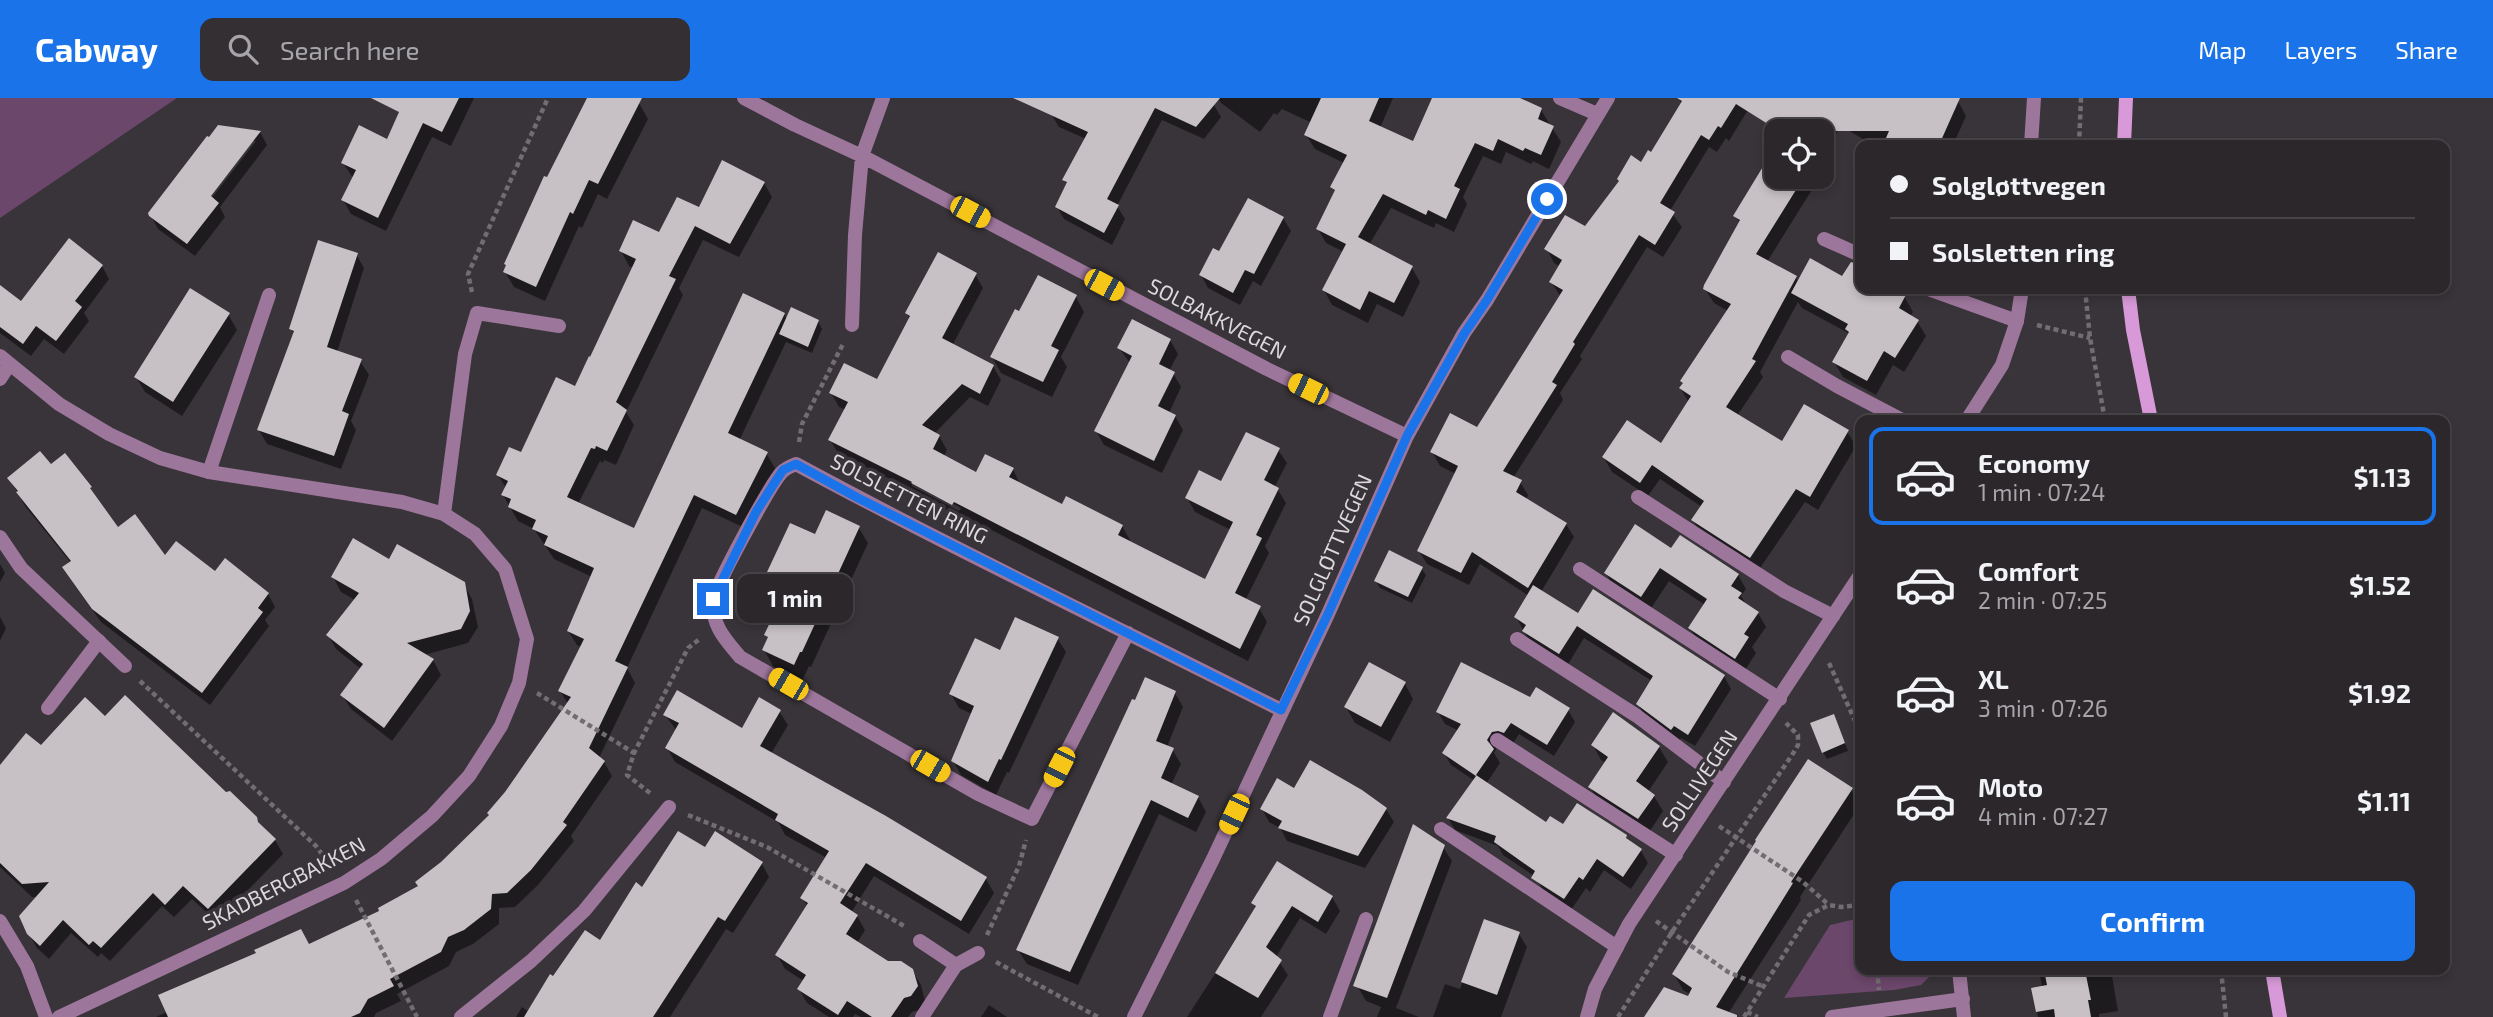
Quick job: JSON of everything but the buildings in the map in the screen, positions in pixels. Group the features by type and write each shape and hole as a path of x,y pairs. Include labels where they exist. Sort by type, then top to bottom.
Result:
{"main road":[{"path":"2124,140 2126,98"},
{"path":"2129,294 2133,330 2150,415"},
{"path":"2270,1017 2271,975"},
{"path":"2272,975 2280,1017"}],"street":[{"name":"SOLBAKKVEGEN","path":"744,98 862,156 1255,362 1407,436"},
{"path":"852,325 855,235 862,156 883,98"},
{"path":"1560,98 1597,114"},
{"name":"SOLGLØTTVEGEN","path":"1133,1017 1213,859 1328,614 1407,436 1464,334 1608,98"},
{"path":"2031,140 2034,98"},
{"path":"1824,239 1855,253"},
{"path":"1942,294 2017,321"},
{"path":"1970,415 2002,365 2017,321 2021,294"},
{"path":"209,472 269,295"},
{"path":"444,514 465,354 477,313 559,326"},
{"path":"1788,357 1892,415"},
{"path":"0,379 4,361"},
{"name":"SKADBERGBAKKEN","path":"4,361 59,404 160,458 209,472 402,502 444,514 475,534 505,569 527,639 519,682 501,726 469,776 432,816 382,859 344,883 59,1017"},
{"name":"SOLSLETTEN RING","path":"716,627 713,599 756,512 783,470 796,464 858,498 1281,710"},
{"path":"1639,497 1784,592 1833,616"},
{"path":"0,537 21,568 125,666"},
{"path":"1580,569 1780,699"},
{"name":"SOLLIVEGEN","path":"1587,1017 1595,989 1639,908 1855,583"},
{"path":"716,627 740,657 978,794 1032,819 1128,633"},
{"path":"1517,639 1637,716 1724,782"},
{"path":"48,708 99,642"},
{"path":"1497,740 1676,855"},
{"path":"461,1017 531,961 584,911 669,807"},
{"path":"1441,828 1617,947"},
{"path":"1330,1017 1366,919"},
{"path":"0,921 27,966 46,1017"},
{"path":"920,941 956,965"},
{"path":"922,1017 956,965 978,953"},
{"path":"1960,975 1964,1017"},
{"path":"1832,1017 1963,999"}],"path":[{"path":"477,313 468,274 548,98"},
{"path":"2079,140 2081,98"},
{"path":"2086,294 2090,338 2104,415"},
{"path":"2017,321 2090,338"},
{"path":"796,464 802,424 852,325"},
{"path":"716,627 688,648 634,753 627,775 669,807 767,847 909,929 920,941"},
{"path":"1818,640 1855,721"},
{"path":"125,666 316,846 355,899 417,1017"},
{"path":"519,682 634,753"},
{"path":"1618,1017 1798,745 1798,735 1771,712"},
{"path":"1702,814 1803,882 1829,905 1855,906"},
{"path":"1032,819 1019,866 978,953 1098,1017"},
{"path":"1758,1017 1746,1015 1762,986 1810,915 1829,905"},
{"path":"1639,908 1728,972 1762,986"},
{"path":"2222,975 2226,1017"}],"shaded area":[{"path":"0,98 177,98 0,218"},
{"path":"1855,919 1855,975 1931,975 1921,985 1894,990 1784,998 1830,925"}],"route":[{"path":"713,599 756,512 783,470 796,464 858,498 1281,710 1328,614 1407,436 1464,334 1547,199"}]}
